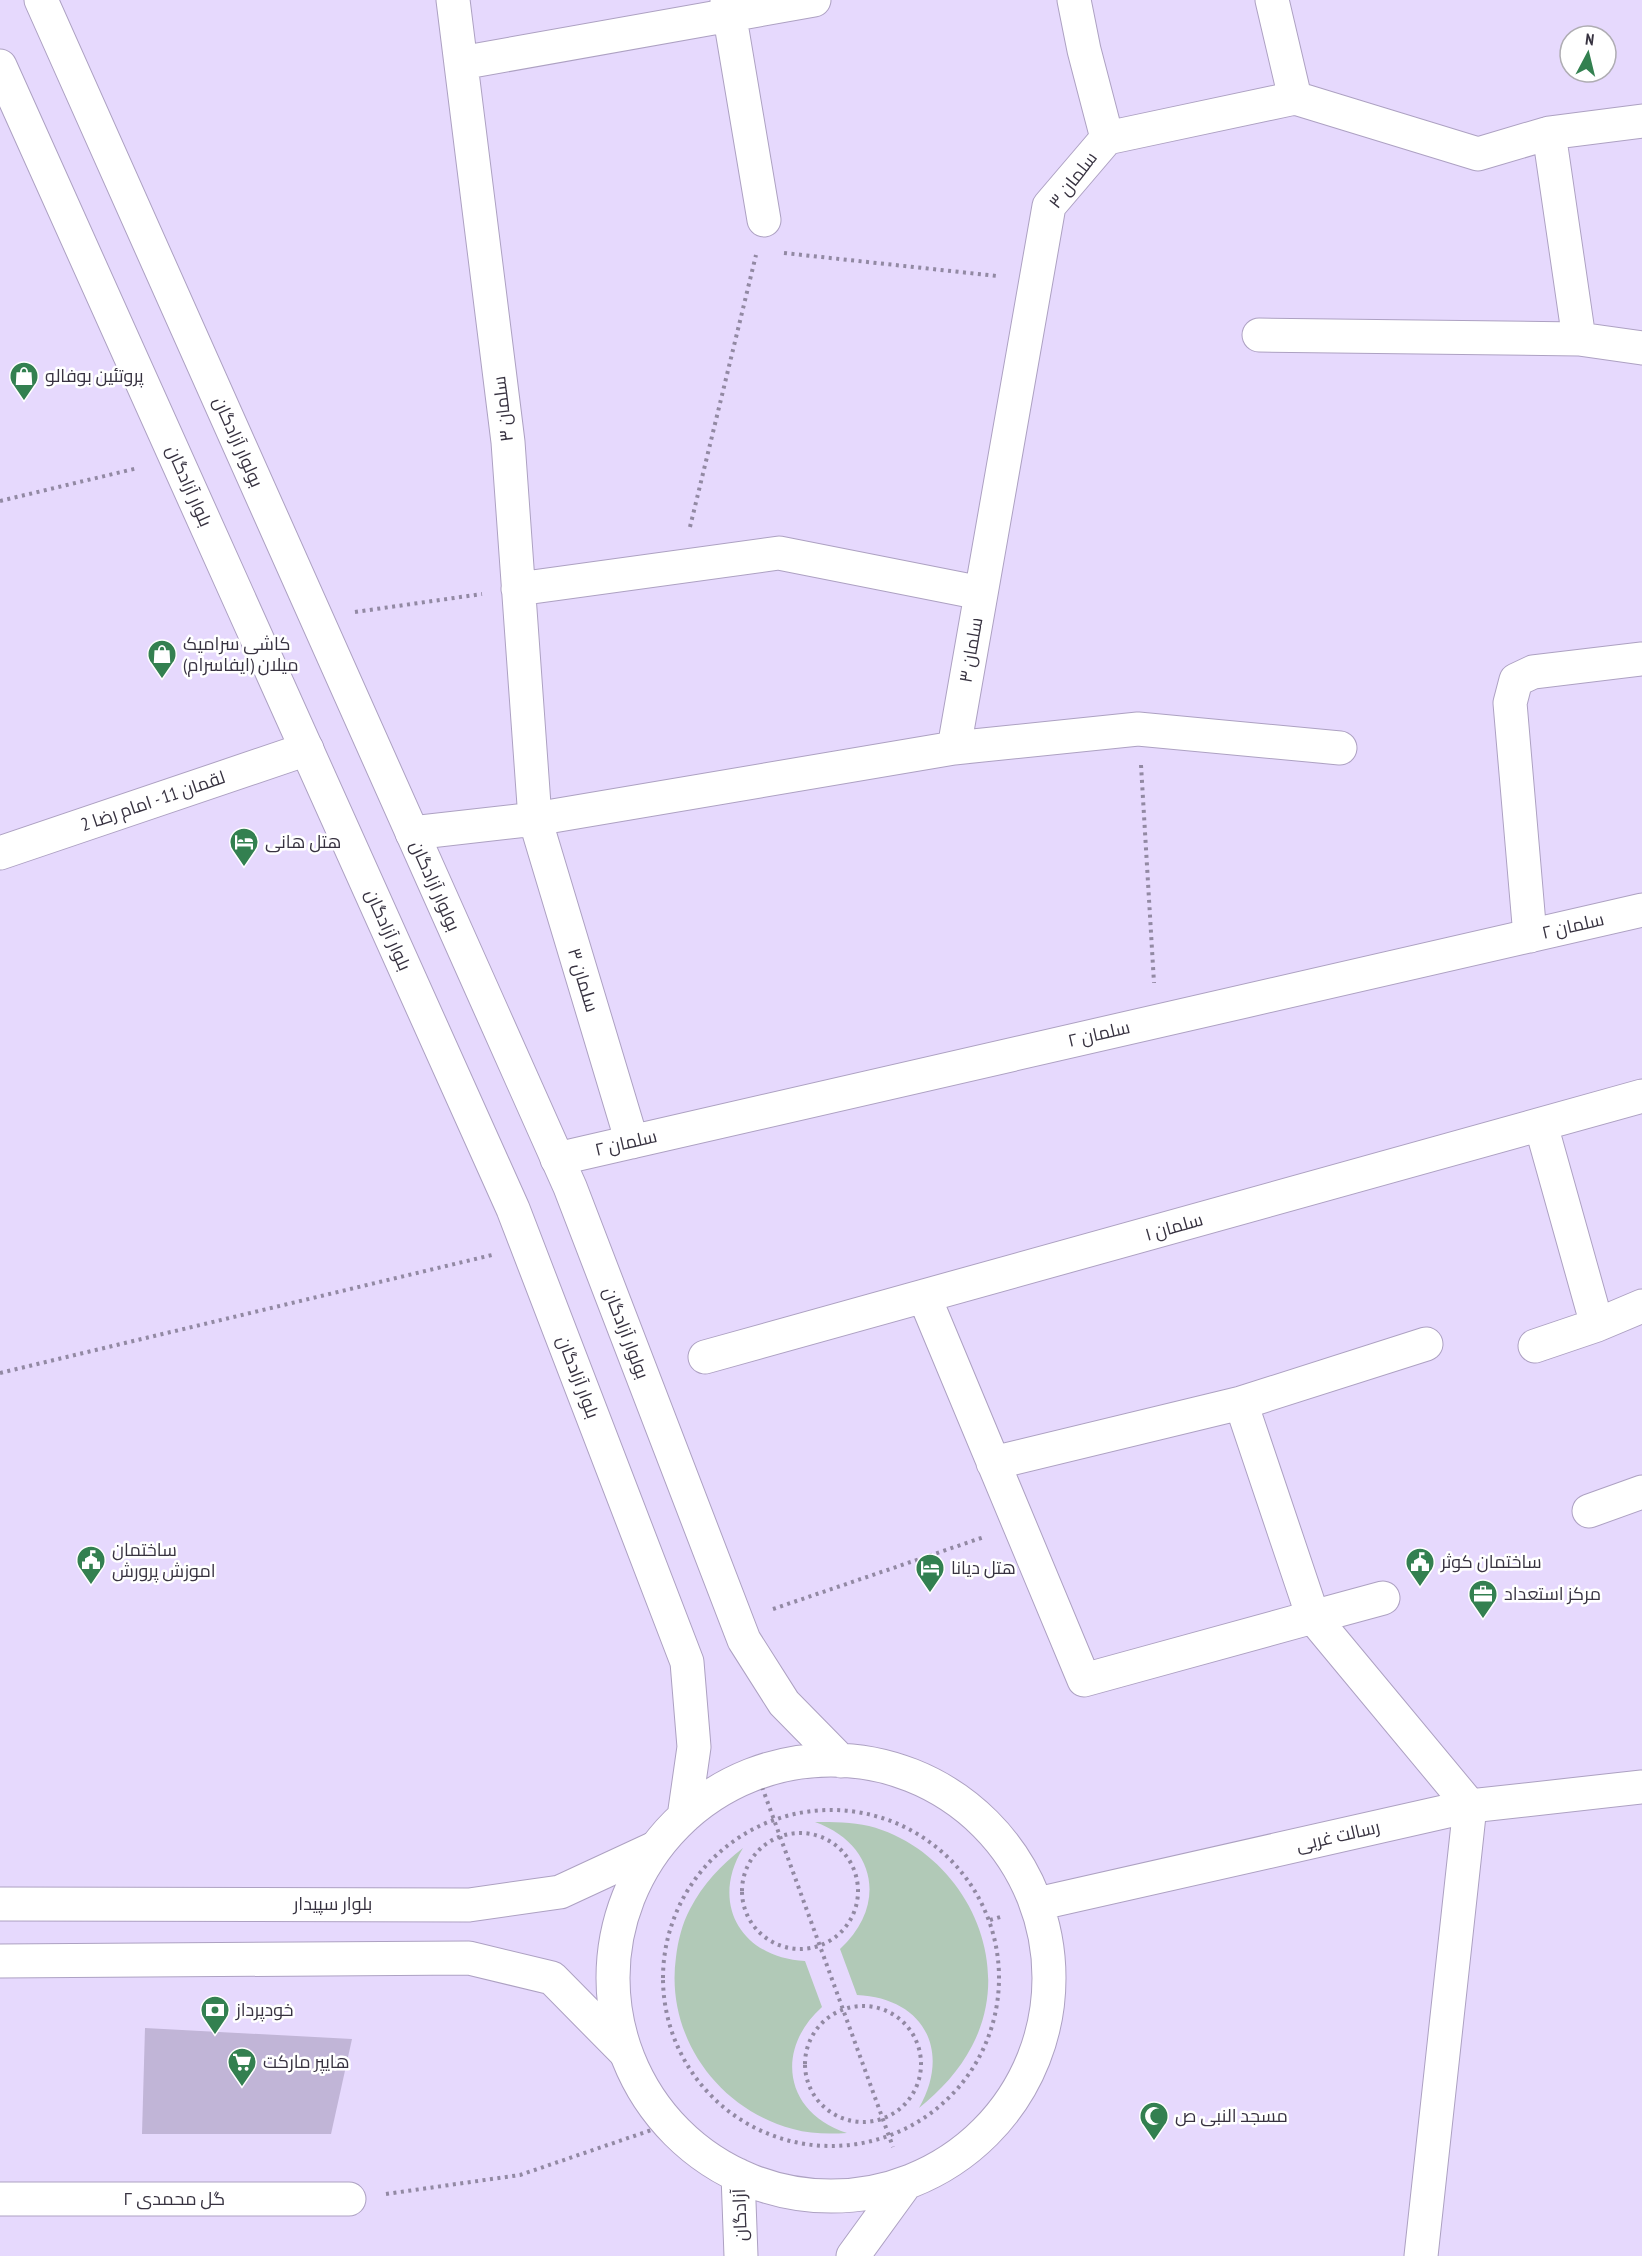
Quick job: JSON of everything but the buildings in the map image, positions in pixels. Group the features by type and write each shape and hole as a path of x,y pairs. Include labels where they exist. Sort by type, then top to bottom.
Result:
{"street":[{"name":"بولوار آزادگان","path":"41,0 570,1187 744,1640 784,1703 841,1761"},
{"name":"سلمان ۳","path":"453,0 508,442 535,819 632,1142"},
{"path":"461,63 728,8 814,0"},
{"path":"1074,0 1084,50 1107,138"},
{"path":"1272,0 1295,98"},
{"path":"728,8 764,220"},
{"name":"بلوار آزادگان","path":"0,66 513,1209 528,1247 687,1662 694,1747 684,1817"},
{"name":"سلمان ۳","path":"954,748 1048,206 1107,138 1295,98 1478,154 1549,133 1642,121"},
{"path":"1549,133 1579,339"},
{"path":"1259,335 1579,339 1642,348"},
{"path":"518,589 779,553 981,592"},
{"path":"1530,936 1510,703 1516,680 1533,672 1642,659"},
{"path":"412,833 535,819 954,748 1138,729 1340,748"},
{"name":"لقمان 11 - امام رضا 2","path":"0,853 307,749"},
{"name":"سلمان ۲","path":"557,1159 1642,910"},
{"name":"سلمان ۱","path":"705,1358 1642,1096"},
{"path":"1541,1125 1598,1325"},
{"path":"924,1296 1084,1680 1383,1598"},
{"path":"1535,1346 1598,1325 1642,1306"},
{"path":"993,1463 1241,1403 1426,1344"},
{"path":"1241,1403 1313,1617 1470,1806 1421,2256"},
{"path":"1589,1511 1642,1492"},
{"path":"841,1761 884,1766 924,1780 961,1803 993,1832 1018,1866 1037,1904 1047,1945 1050,1988 1044,2030 1030,2070 1007,2108 979,2139 944,2164 906,2183 864,2193 821,2195 778,2189 738,2175 701,2153 669,2124 644,2090 625,2052 614,2010 612,1968 619,1926 633,1885 655,1848 684,1817 718,1791 757,1773 798,1762 841,1761"},
{"name":"رسالت غربی","path":"1037,1904 1470,1806 1642,1787"},
{"name":"بلوار سپیدار","path":"0,1904 469,1905 560,1892 655,1848"},
{"path":"0,1961 469,1958 552,1978 625,2052"},
{"name":"آزادگان","path":"738,2175 741,2256"},
{"path":"853,2256 906,2183"},
{"name":"گل محمدی ۲","path":"0,2199 349,2199"}],"path":[{"path":"764,220 776,252 1035,280"},
{"path":"680,566 764,220"},
{"path":"0,501 177,459"},
{"path":"316,617 518,589"},
{"path":"1138,729 1156,1021"},
{"path":"0,1373 528,1247"},
{"path":"737,1621 1019,1525"},
{"path":"757,1773 906,2183"},
{"path":"839,1810 872,1815 903,1825 931,1842 956,1864 976,1891 990,1920 999,1952 1001,1986 995,2019 985,2050 968,2078 946,2103 919,2122 889,2136 857,2145 823,2146 791,2141 759,2131 730,2113 706,2091 686,2065 672,2035 663,2003 662,1970 667,1937 678,1906 695,1877 717,1853 743,1833 774,1819 806,1811 839,1810"},
{"path":"795,1833 810,1834 825,1839 848,1858 855,1872 858,1886 853,1916 833,1939 819,1946 790,1949 775,1944 762,1936 745,1911 742,1881 747,1866 766,1844 780,1837 795,1833"},
{"path":"873,2007 887,2012 911,2031 918,2045 921,2060 920,2075 915,2089 908,2102 883,2119 867,2122 838,2117 814,2098 807,2084 804,2070 805,2054 810,2040 824,2022 843,2010 873,2007"},
{"path":"349,2199 520,2175 669,2124"}],"green space":[{"path":"815,1822 869,1826 902,1839 930,1858 954,1883 972,1912 984,1944 988,1978 985,2013 972,2046 955,2072 919,2108 929,2087 933,2066 931,2048 925,2031 914,2017 899,2006 880,1998 857,1995 840,1949 855,1932 865,1914 869,1895 868,1877 862,1860 851,1845 836,1832"},
{"path":"743,1848 733,1869 729,1889 731,1908 738,1924 749,1939 764,1950 783,1958 805,1961 822,2007 807,2024 797,2042 792,2060 793,2079 799,2096 810,2111 826,2124 847,2133 806,2132 793,2129 766,2119 741,2105 702,2065 688,2040 679,2014 675,1986 676,1957 681,1933 687,1915 701,1891 720,1868"}],"place":[{"name":"پروتئین بوفالو","path":"24,402"},
{"name":"کاشی سرامیک میلان (ایفاسرام)","path":"162,680"},
{"name":"هتل هانی","path":"244,868"},
{"name":"ساختمان اموزش پرورش","path":"91,1586"},
{"name":"ساختمان کوثر","path":"1420,1588"},
{"name":"هتل دیانا","path":"930,1594"},
{"name":"مرکز استعداد","path":"1483,1620"},
{"name":"خودپرداز","path":"215,2036"},
{"name":"هایپر مارکت","path":"242,2088"},
{"name":"مسجد النبی ص","path":"1154,2142"}]}
